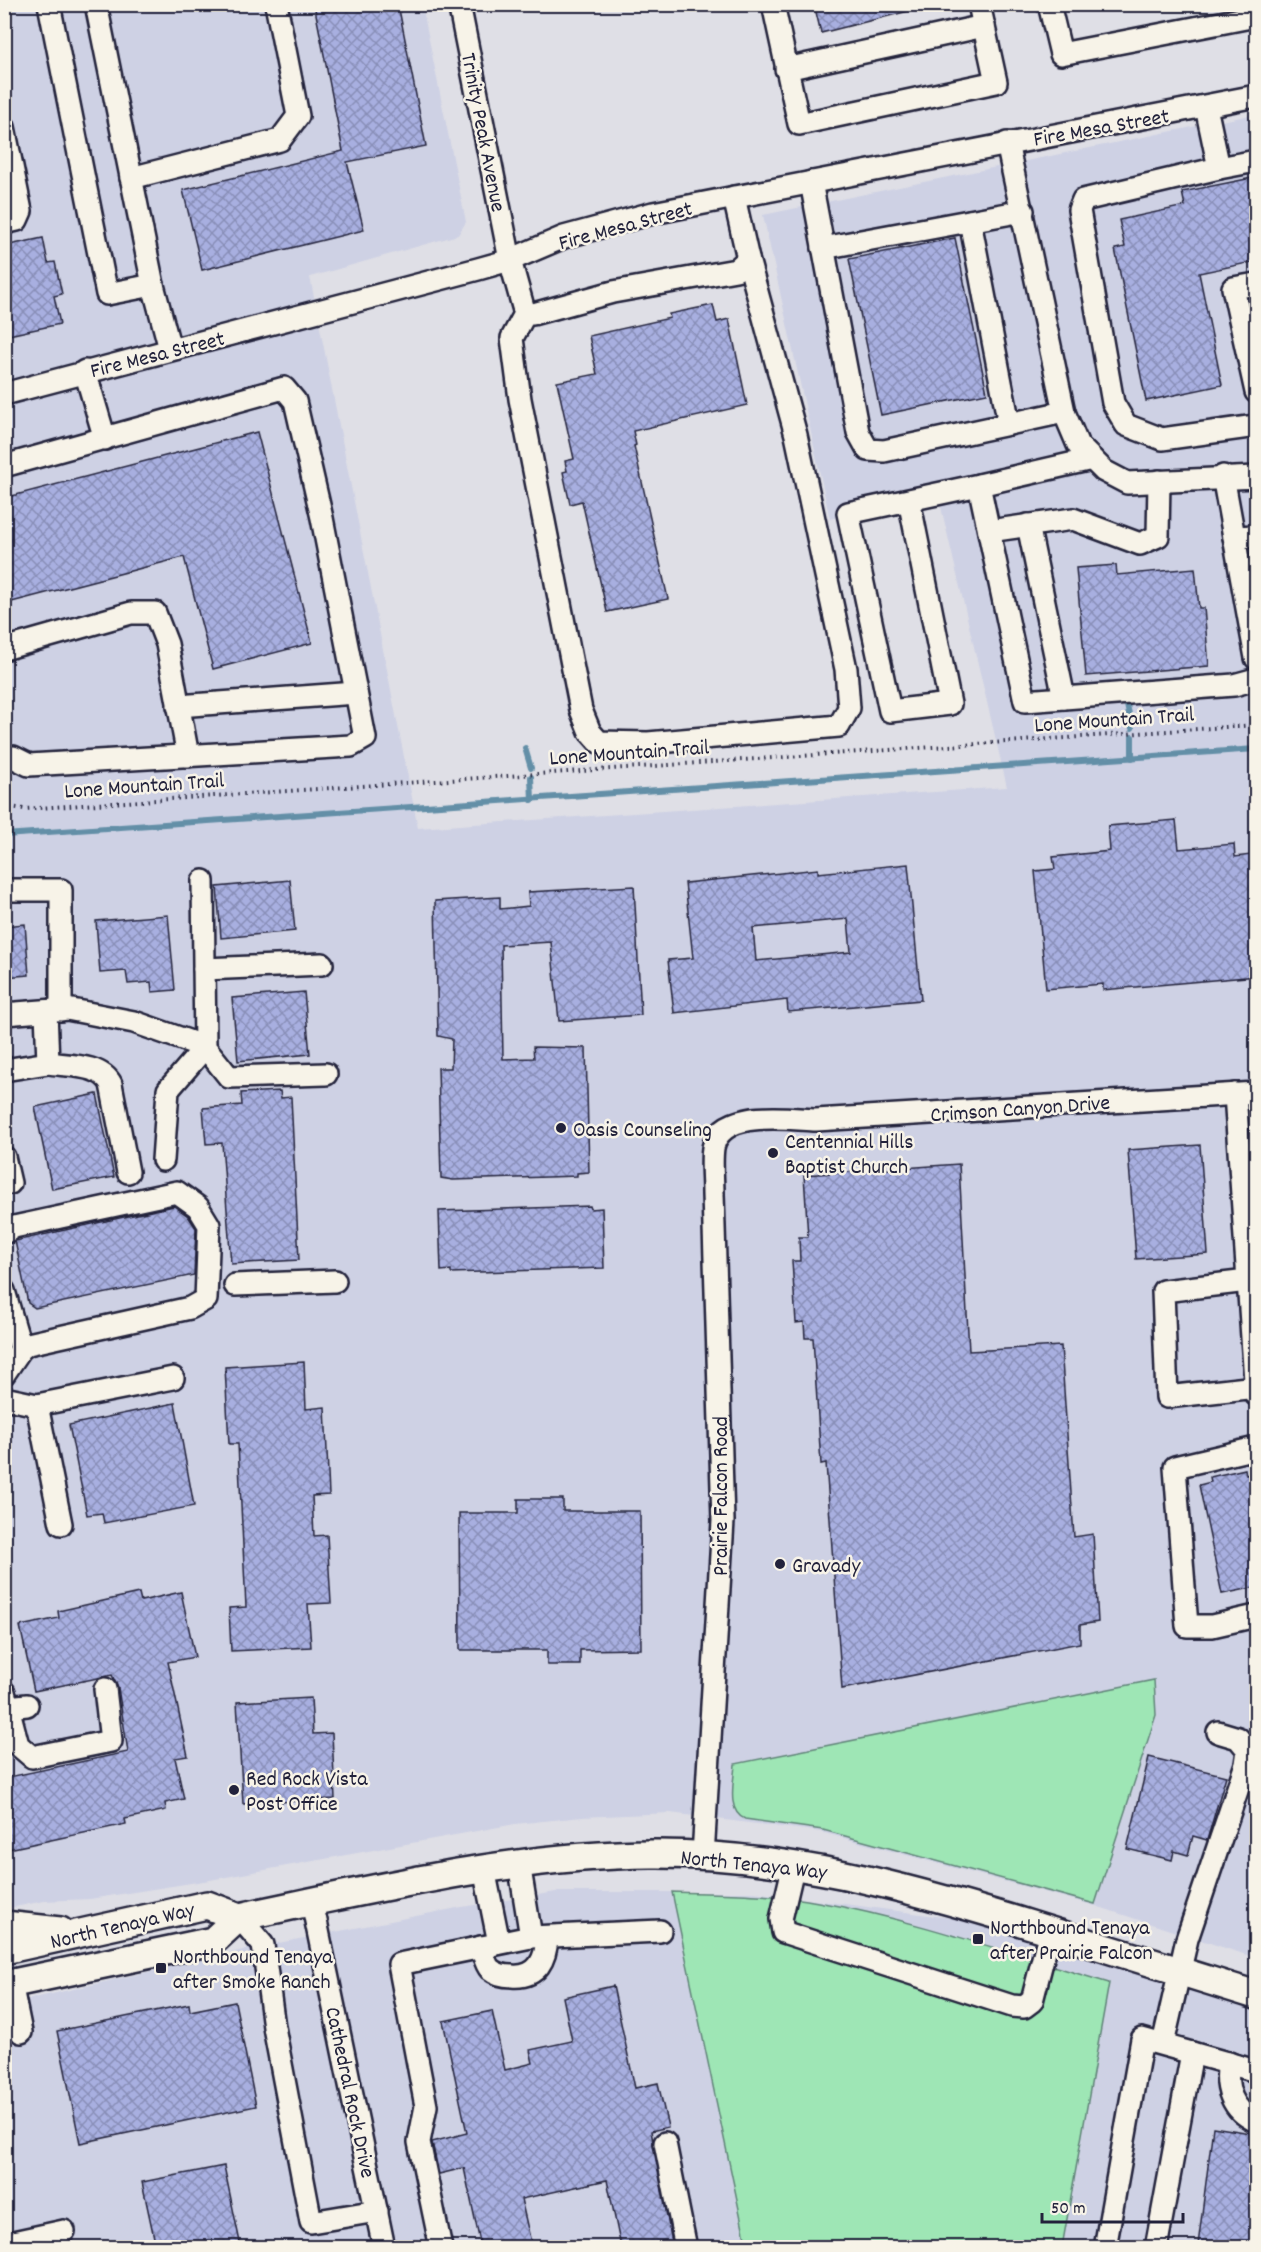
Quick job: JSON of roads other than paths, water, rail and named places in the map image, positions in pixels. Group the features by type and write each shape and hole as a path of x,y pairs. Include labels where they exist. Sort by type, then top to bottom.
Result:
{"main road":[{"name":"North Tenaya Way","path":"8,1984 213,1941 239,1917 484,1869 519,1863 601,1856 703,1856 794,1864 918,1890 1257,1995"},
{"name":"North Tenaya Way","path":"4,1950 207,1905 239,1917"},
{"path":"4,1925 82,1933"}],"street":[{"path":"49,4 107,294 153,285"},
{"path":"96,4 153,285 170,350"},
{"path":"131,178 280,140 298,116 276,4"},
{"name":"Trinity Peak Avenue","path":"459,4 510,260 525,314"},
{"path":"773,4 799,124 996,82 979,4"},
{"path":"1049,4 1060,54 1257,16"},
{"path":"786,69 984,26"},
{"name":"Fire Mesa Street","path":"4,394 510,260 564,237 653,213 1257,96"},
{"path":"1206,107 1219,168"},
{"path":"4,127 21,211 17,220 4,223"},
{"path":"1007,143 1064,412 1078,445 1104,471 1127,483 1223,476 1257,477"},
{"path":"1257,161 1083,200 1079,210 1113,403 1126,424 1162,439 1257,426"},
{"path":"811,182 858,432 868,450 884,451 1064,412"},
{"path":"734,197 748,259 796,435 846,669 849,708 839,726 648,743 599,742 594,738 581,710 520,399 512,338 525,314 533,315 613,292 736,270 748,259"},
{"path":"824,248 1023,211"},
{"path":"970,221 1009,424"},
{"path":"1257,284 1233,288 1257,392"},
{"path":"85,371 105,439"},
{"path":"4,466 284,388 295,401 322,518 365,738 351,746 29,765 13,757 4,757"},
{"path":"909,500 950,704 890,711 848,513 1092,459"},
{"path":"1223,476 1257,658"},
{"path":"989,531 1073,519 1140,544 1158,536 1159,481"},
{"path":"979,485 1025,701 1234,686 1257,679"},
{"path":"1028,525 1064,698"},
{"path":"1234,537 1257,536"},
{"path":"4,649 131,613 155,613 167,644 188,756"},
{"path":"178,706 356,693"},
{"path":"163,1160 168,1090 205,1047 203,881"},
{"path":"4,890 61,890 48,1063"},
{"path":"204,969 322,964"},
{"path":"4,1014 53,1010 134,1022 205,1047 229,1077 326,1074"},
{"path":"4,1070 48,1063 98,1071 107,1076 111,1084 128,1172"},
{"name":"Crimson Canyon Drive","path":"718,1136 724,1128 739,1121 762,1118 816,1120 1257,1092"},
{"path":"1235,1094 1253,1280 1257,1395"},
{"name":"Prairie Falcon Road","path":"703,1856 723,1521 713,1194 713,1147 718,1136"},
{"path":"4,1156 10,1183"},
{"path":"4,1233 14,1227 177,1192 198,1207 209,1225 206,1299 190,1308 28,1344 21,1349 4,1374"},
{"path":"1253,1280 1163,1291 1167,1397 1256,1387"},
{"path":"235,1285 335,1281"},
{"path":"4,1291 21,1349"},
{"path":"4,1398 37,1405 173,1378"},
{"path":"37,1405 61,1524"},
{"path":"1257,1448 1175,1467 1187,1626 1212,1626 1257,1616"},
{"path":"13,1701 18,1744 32,1757 111,1741 105,1689"},
{"path":"1163,2044 1178,1971 1246,1764 1248,1750 1238,1738 1218,1732"},
{"path":"484,1869 490,1945 489,1968 499,1974 521,1977 536,1970 542,1962 539,1937 519,1863"},
{"path":"794,1864 781,1919 783,1932 1012,2006 1024,2007 1032,2001 1050,1931"},
{"name":"Cathedral Rock Drive","path":"312,1902 384,2247"},
{"path":"239,1917 263,1945 274,2027 311,2222 377,2211"},
{"path":"441,2247 419,2142 426,2106 399,1964 539,1937 660,1930"},
{"path":"8,1984 21,2032"},
{"path":"1106,2247 1142,2039 1257,2071"},
{"path":"1156,2247 1192,2053"},
{"path":"1229,2063 1228,2091 1238,2108 1257,2121"},
{"path":"665,2143 686,2247"},
{"path":"4,2244 64,2231"}],"waterway":[{"path":"1127,705 1132,728"},
{"path":"1132,737 1132,758"},
{"path":"525,748 531,768"},
{"path":"4,835 1256,749"},
{"path":"531,777 532,800"}],"place":[{"name":"Oasis Counseling","path":"561,1128"},
{"name":"Centennial Hills Baptist Church","path":"773,1153"},
{"name":"Gravady","path":"780,1564"},
{"name":"Red Rock Vista Post Office","path":"234,1790"},
{"name":"Northbound Tenaya after Prairie Falcon","path":"978,1939"},
{"name":"Northbound Tenaya after Smoke Ranch","path":"161,1968"}]}
